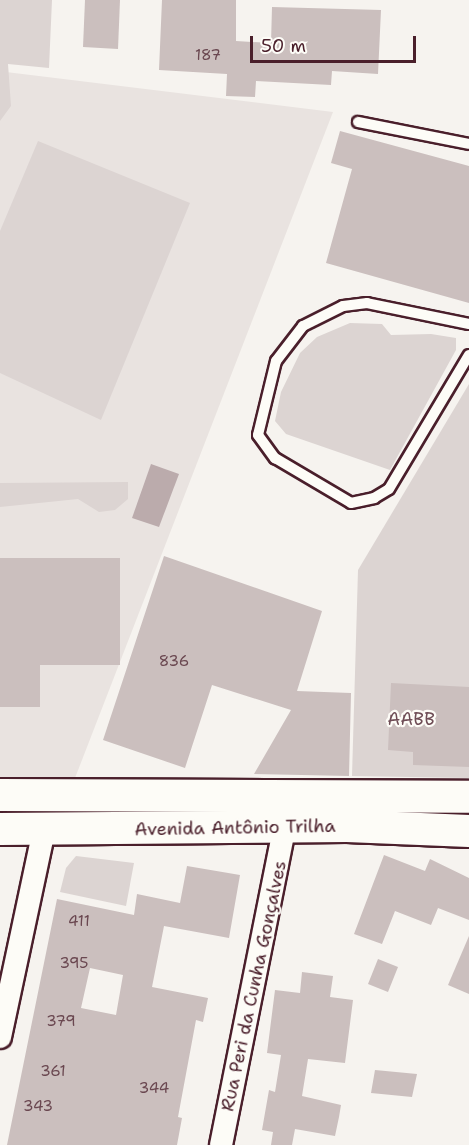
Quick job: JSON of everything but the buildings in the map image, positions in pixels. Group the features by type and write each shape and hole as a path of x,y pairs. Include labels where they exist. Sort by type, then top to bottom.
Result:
{"main road":[{"name":"Avenida Antônio Trilha","path":"0,795 469,796"},
{"name":"Avenida Antônio Trilha","path":"0,829 287,827 469,831"}],"street":[{"name":"Rua Peri da Cunha Gonçalves","path":"221,1145 287,827 289,794"},
{"path":"0,1037 44,830"}],"lane":[{"path":"358,122 469,144"},
{"path":"469,324 367,303 343,306 303,327 276,361 258,435 275,459 351,503 374,498 389,489 469,355"}],"shaded area":[{"path":"6,72 333,112 75,778 0,778 0,74"},
{"path":"151,464 179,474 159,527 132,518"}],"green space":[{"path":"0,0 52,0 49,68 8,64 11,106 0,121"},
{"path":"38,141 190,203 101,420 0,373 0,231"},
{"path":"350,323 382,324 391,335 431,334 456,338 456,350 390,470 286,434 275,421 281,392 300,353 317,337"},
{"name":"AABB","path":"469,384 469,778 352,776 358,570"},
{"path":"128,482 128,499 115,510 99,512 78,499 0,507 0,483"},
{"path":"76,856 134,863 126,906 60,892 66,868"}]}
